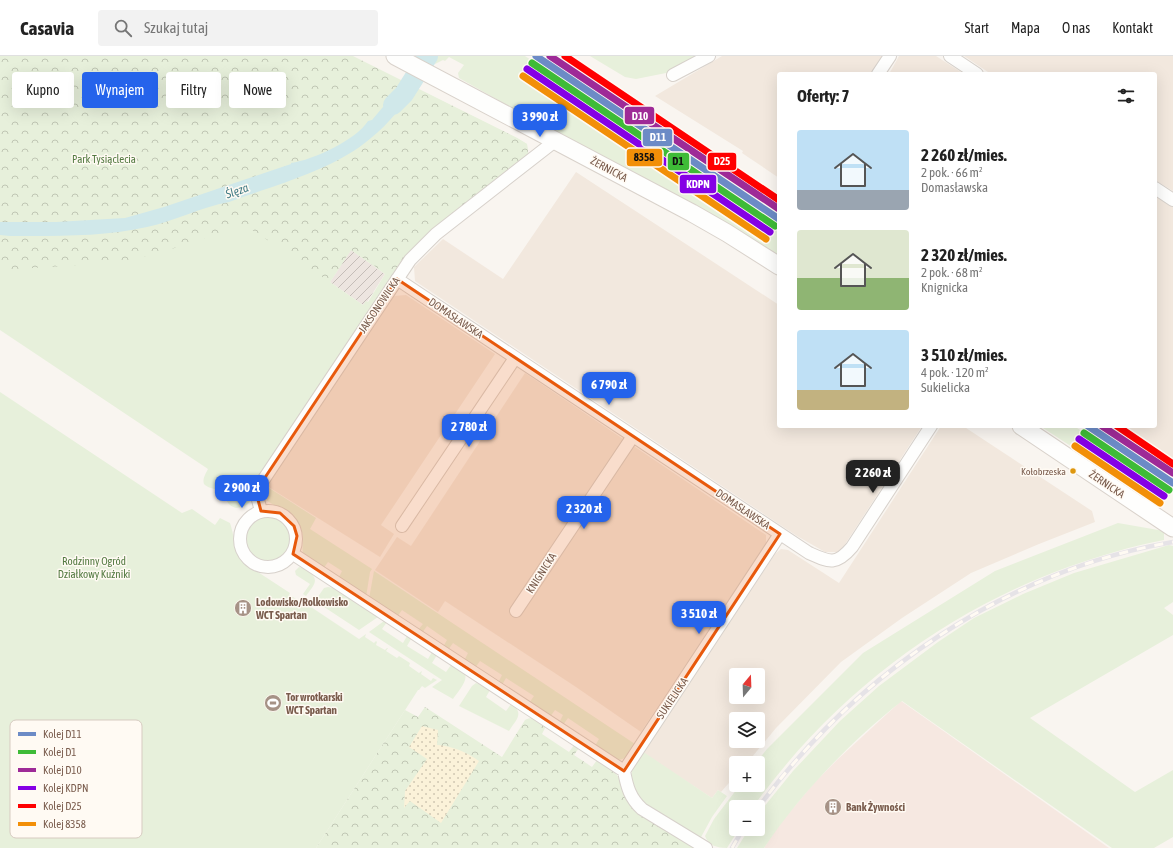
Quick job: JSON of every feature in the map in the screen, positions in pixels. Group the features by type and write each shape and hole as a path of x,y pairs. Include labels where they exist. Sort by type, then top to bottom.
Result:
{"street":[{"name":"ŻERNICKA","path":"395,56 727,232 777,265"},
{"path":"673,75 709,56"},
{"path":"879,72 890,56"},
{"path":"950,56 974,72"},
{"name":"JAKSONOWICKA","path":"261,512 257,496 262,482 410,260 436,234 555,141"},
{"path":"1157,189 1173,200"},
{"name":"DOMASŁAWSKA","path":"397,279 780,534 809,552 824,559 836,561 852,548 930,428"},
{"path":"402,526 515,358"},
{"name":"ŻERNICKA","path":"1024,428 1173,528"},
{"name":"KNIGNICKA","path":"516,611 633,436"},
{"path":"1147,510 1160,491 1173,479"},
{"path":"270,511 280,513 288,518 294,526 297,536 293,554 280,566 271,568 254,564 247,559 242,551 240,543 241,531 247,520 253,515 261,512 270,511"},
{"name":"SUKIELICKA","path":"624,771 780,534"},
{"path":"293,554 624,771 630,794 635,803 642,809 702,846"}],"highlighted area":[{"path":"397,279 780,534 624,771 293,554 297,536 294,526 280,513 261,511 257,496 262,482"}],"shaded area":[{"path":"722,56 885,56 874,72 777,72 777,177 742,153 743,151 655,96"},
{"path":"899,56 936,56 961,72 890,72"},
{"path":"964,56 1173,56 1173,191 1157,181 1157,72 988,72"},
{"path":"576,172 777,304 777,428 921,428 840,552 825,552 797,536 415,281 414,267 443,239 503,279"},
{"path":"1157,197 1173,207 1173,461 1125,428 1157,428"},
{"path":"351,250 385,274 367,302 363,305 330,282"},
{"path":"406,295 495,354 381,525 394,534 380,557 267,486 394,296"},
{"path":"525,373 766,535 766,544 641,732 576,687 445,601 438,612 375,570 397,537 411,546"},
{"path":"940,428 966,428 1092,511 1095,522 971,573 902,618 841,662 776,728 765,741 765,712 729,712 729,748 759,748 753,756 729,756 729,783 721,792 718,790 712,798 643,753 775,554 781,549 788,550 839,583"},
{"path":"901,701 1109,848 764,848 778,826 815,782"}],"green space":[{"name":"Park Tysiąclecia","path":"0,56 353,56 517,138 527,144 530,156 392,278 351,250 330,282 245,225 156,254 114,263 0,270"},
{"path":"436,56 525,56 777,224 777,257 459,78 458,73 464,65 449,57 445,61 443,60 435,64"},
{"path":"590,56 703,56 671,72 636,79 625,77"},
{"path":"426,93 527,144 530,156 436,228 252,496 250,502 239,508 232,507 222,493 204,484 204,478 208,469 0,330 0,235","holes":["351,250 385,274 368,302 366,301 363,305 330,282"]},
{"name":"Rodzinny Ogród Działkowy Kuźniki","path":"0,392 182,513 192,509 215,525 220,518 230,523 240,556 247,565 290,593 289,595 311,607 359,639 366,634 365,637 374,643 376,641 377,642 376,645 385,650 388,648 386,651 397,658 399,656 410,663 409,666 419,673 422,671 421,674 431,681 433,678 437,680 425,688 422,686 418,690 316,848 0,848"},
{"path":"1043,428 1077,428 1154,478 1148,482 1115,475"},
{"path":"266,486 316,518 310,529 372,569 370,572 366,597 338,579 342,571 328,562 323,569 305,556 303,551 303,537 299,524 286,510 267,500 265,492"},
{"path":"264,517 274,517 286,523 291,531 291,549 286,557 278,562 264,563 256,560 249,553 246,545 246,535 249,527 256,520"},
{"path":"1118,523 1164,531 1164,540 1128,548 1092,559 1021,586 976,608 933,634 892,663 854,695 818,730 784,767 765,792 765,756 762,756 863,653 995,571"},
{"path":"1169,545 1173,546 1173,602 1164,608 1173,615 1173,635 1030,718 1135,792 1173,770 1173,837 1154,848 1112,848 902,701 864,733 827,769 778,828 764,848 737,848 745,836 765,836 765,806 793,771 840,721 879,686 938,642 974,618 1023,594 1074,573"},
{"path":"299,567 312,574 315,580 306,596 303,594 310,584 296,575 295,571"},
{"path":"374,571 635,744 630,752 626,757 618,760 595,746 599,739 568,718 563,725 559,723 563,715 555,710 550,717 529,703 534,696 506,678 502,685 498,683 502,675 480,661 475,668 464,661 468,653 453,643 448,650 443,647 447,640 427,626 422,633 418,630 423,624 402,610 397,617 369,599"},
{"path":"324,588 333,588 378,617 359,630 315,601"},
{"path":"384,621 387,622 382,629 403,643 407,636 411,639 407,646 428,659 432,652 437,655 432,663 446,672 451,665 459,669 465,675 466,678 464,684 453,699 432,687 442,680 369,632"},
{"path":"476,683 490,690 486,697 506,711 511,704 518,710 518,717 509,731 459,706 472,686"},
{"path":"425,707 502,757 525,720 531,718 536,720 546,726 542,734 569,752 574,745 579,748 574,755 592,767 597,760 610,768 619,778 623,788 698,848 316,848 405,710 418,717"},
{"path":"642,751 712,798 718,790 727,796 712,817 700,839 677,827 652,810 642,801 635,790 632,778 634,765"},
{"path":"735,792 765,792 758,800 729,800 729,836 735,836 727,848 716,847 706,839 705,836 714,819"}],"sand":[{"path":"422,726 438,730 437,745 459,750 479,761 441,823 410,801 404,808 405,791 427,759 409,747"}],"water":[{"path":"405,82 417,88 390,121 378,133 340,159 303,176 229,202 208,207 147,227 113,233 79,235 0,235 0,222 56,222 125,218 164,207 291,163 311,158 333,148 354,135 368,121 372,120 399,88 399,84"}],"waterway":[{"name":"Ślęza","path":"393,105 404,94 428,56"}],"railway":[{"path":"764,800 797,759 841,714 889,672 940,635 995,603 1052,577 1112,556 1173,542"},
{"path":"732,848 739,836"}],"rail line":[{"name":"D11","path":"536,56 777,218"},
{"name":"D10","path":"550,56 777,208"},
{"name":"D25","path":"565,56 777,199"},
{"name":"D1","path":"532,63 775,226"},
{"name":"KDPN","path":"527,69 770,232"},
{"name":"8358","path":"523,76 766,239"},
{"name":"D11","path":"1091,428 1173,483"},
{"name":"D10","path":"1105,428 1173,473"},
{"name":"D25","path":"1120,428 1173,464"},
{"name":"D1","path":"1084,433 1169,490"},
{"name":"KDPN","path":"1079,439 1164,496"},
{"name":"8358","path":"1075,446 1160,503"}],"place":[{"name":"Kołobrzeska","path":"1073,471"},
{"name":"Lodowisko/Rolkowisko WCT Spartan","path":"243,608"},
{"name":"Tor wrotkarski WCT Spartan","path":"273,703"},
{"name":"Bank Żywności","path":"833,807"}]}
